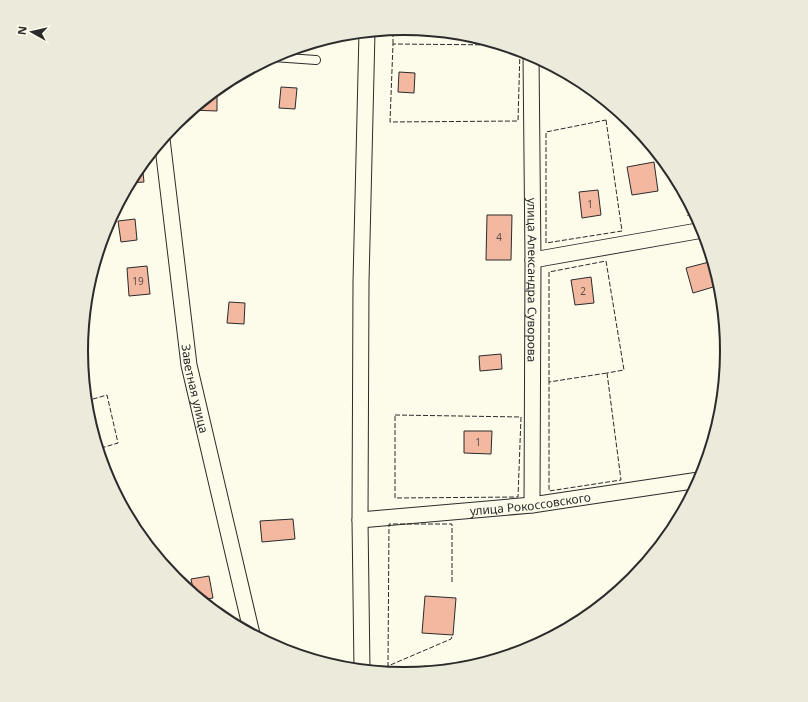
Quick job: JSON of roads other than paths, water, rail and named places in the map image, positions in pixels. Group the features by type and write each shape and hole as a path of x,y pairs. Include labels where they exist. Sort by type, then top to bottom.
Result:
{"street":[{"path":"362,664 360,520 361,282 367,38"},
{"name":"улица Александра Суворова","path":"532,62 532,505"},
{"name":"Заветная улица","path":"163,147 189,365 250,627"},
{"path":"533,260 696,231"},
{"name":"улица Рокоссовского","path":"360,520 532,505 692,481"}],"lane":[{"path":"286,58 316,60"}]}
